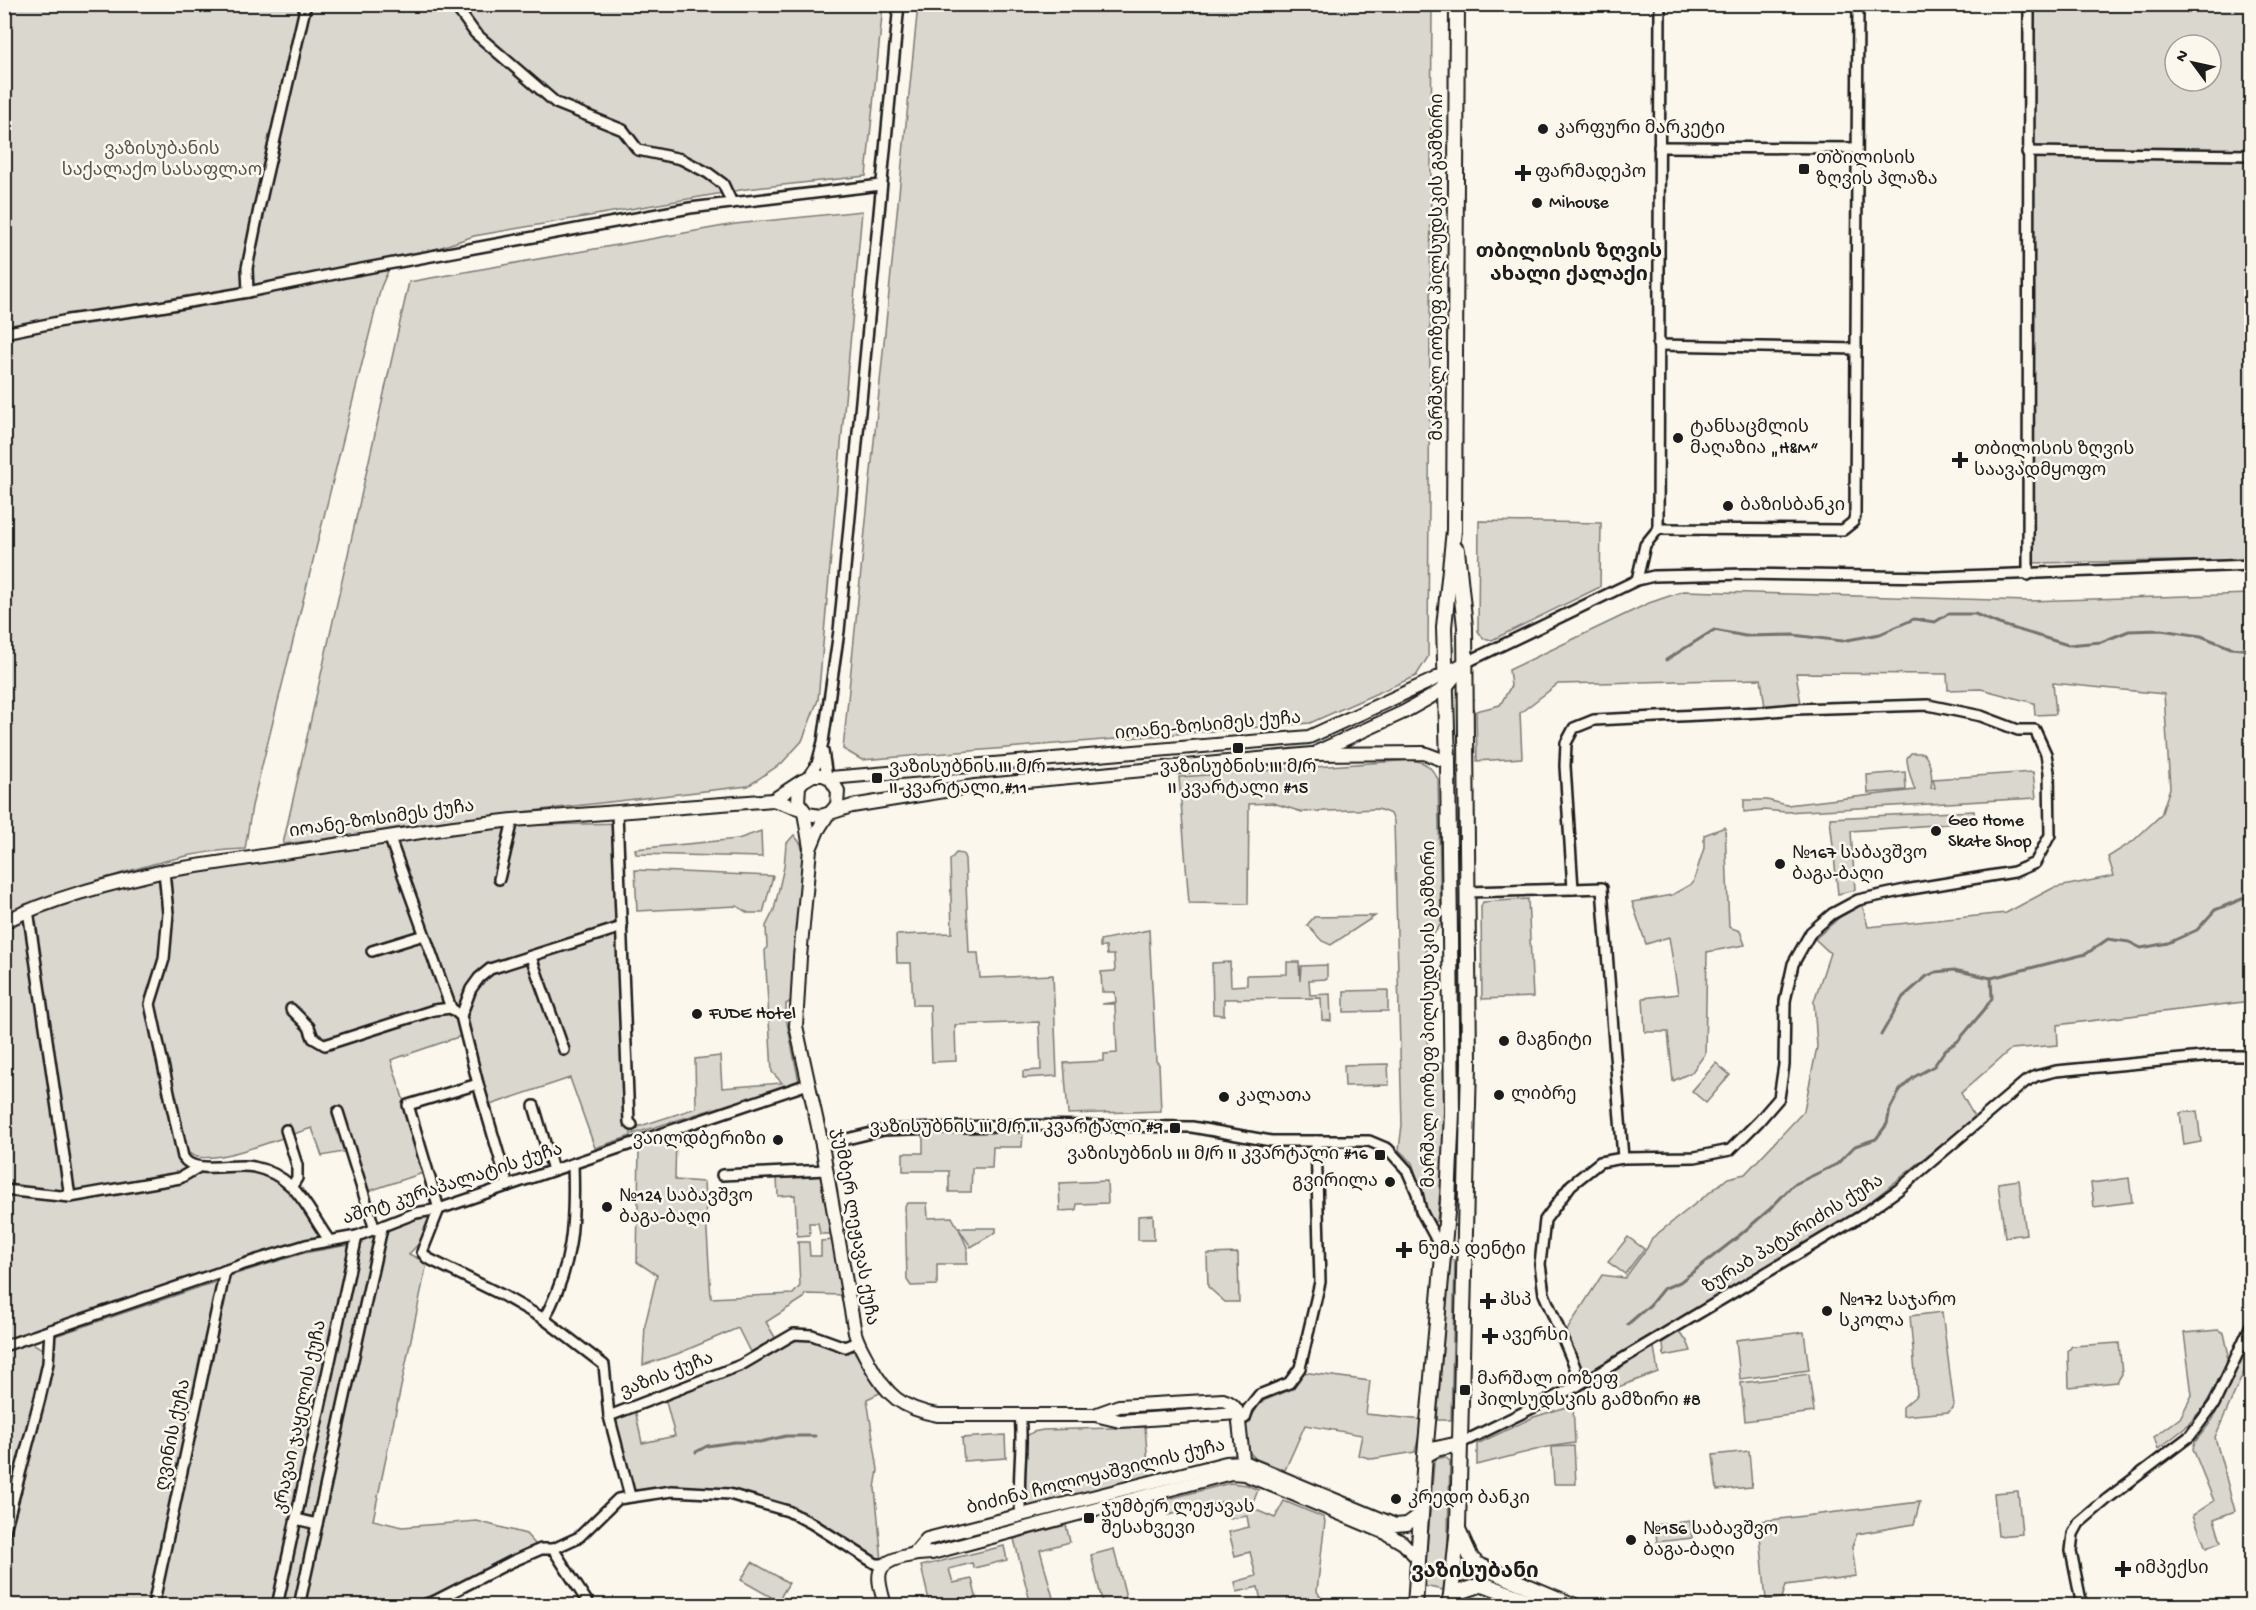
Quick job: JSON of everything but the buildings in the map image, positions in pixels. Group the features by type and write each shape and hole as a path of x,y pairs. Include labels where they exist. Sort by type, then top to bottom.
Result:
{"main road":[{"name":"მარშალ იოზეფ პილსუდსკის გამზირი","path":"1415,1605 1425,1455 1448,1201 1452,1112 1444,627 1454,530 1457,4"},
{"name":"მარშალ იოზეფ პილსუდსკის გამზირი","path":"1449,1600 1458,1527 1469,1063 1466,663 1463,597 1454,530"},
{"path":"1450,892 1467,892"},
{"path":"1442,1251 1465,1252"},
{"path":"1425,1455 1436,1449 1460,1444"},
{"name":"მარშალ იოზეფ პილსუდსკის გამზირი","path":"1458,1527 1471,1558 1479,1565 1575,1605"},
{"name":"მარშალ იოზეფ პილსუდსკის გამზირი","path":"1449,1600 1483,1584 1542,1605"}],"street":[{"path":"248,292 247,268 306,4"},
{"path":"454,4 475,33 556,103 622,130 638,150 681,159 708,173 723,184 732,203"},
{"path":"805,779 818,775 829,778 836,785 838,798 830,813 814,816 802,810 797,791 805,779 817,764 823,742 839,631 899,4"},
{"path":"1637,580 1645,545 1658,529 1660,4"},
{"path":"1658,529 1843,530 1848,528 1855,516 1858,4"},
{"path":"2028,575 2029,4"},
{"path":"1659,147 1857,148"},
{"path":"2027,152 2252,155"},
{"path":"4,333 68,320 248,292 690,208 880,185"},
{"path":"1658,345 1856,349"},
{"path":"1466,663 1637,580 1654,576 1746,574 1935,578 2252,565"},
{"name":"იოანე-ზოსიმეს ქუჩა","path":"1312,754 1404,712 1466,663"},
{"name":"იოანე-ზოსიმეს ქუჩა","path":"829,778 1309,737 1446,680"},
{"path":"1573,889 1565,766 1566,743 1574,728 1594,720 1795,709 1928,705 1981,716 2018,730 2035,730 2046,754 2049,772 2050,835 2035,863 2014,872 1858,900 1832,914 1810,932 1793,964 1785,1001 1784,1065 1779,1098 1730,1149 1695,1157 1623,1158 1600,1162 1571,1185 1545,1220 1540,1263 1544,1294 1575,1367 1577,1386"},
{"path":"1298,738 1303,746 1299,755"},
{"path":"823,742 829,778"},
{"name":"იოანე-ზოსიმეს ქუჩა","path":"830,813 874,802 975,786 1299,755 1424,753 1448,762"},
{"name":"იოანე-ზოსიმეს ქუჩა","path":"773,800 805,779"},
{"name":"იოანე-ზოსიმეს ქუჩა","path":"4,922 28,910 117,882 164,871 389,836 513,820 773,800 802,810"},
{"name":"ჯუმბერ ლეჟავას ქუჩა","path":"802,810 810,849 796,1026 822,1145 857,1342 881,1384 907,1406 920,1412 938,1415 1095,1415 1120,1421 1238,1417"},
{"path":"617,813 630,1122 632,1125"},
{"name":"ჯუმბერ ლეჟავას ქუჩა","path":"810,849 818,830 830,813"},
{"path":"499,879 513,820"},
{"path":"389,836 451,1008 461,1016"},
{"path":"164,871 168,914 164,959 150,1004 183,1157 186,1162 197,1168"},
{"path":"1467,892 1602,888 1623,1158"},
{"path":"28,910 70,1197"},
{"path":"508,1186 461,1016 465,1001 479,978 490,969 622,927"},
{"path":"372,951 424,935"},
{"path":"531,957 564,1050"},
{"path":"291,1009 309,1027 313,1038 325,1045 434,1010 451,1008"},
{"name":"ზურაბ პატარიძის ქუჩა","path":"1460,1444 1577,1386 1861,1216 1898,1190 2025,1082 2036,1076 2056,1071 2249,1055"},
{"path":"439,1209 408,1105 478,1084"},
{"name":"აშოტ კურაპალატის ქუჩა","path":"4,1346 225,1270 329,1240 357,1236 416,1213 439,1209 807,1084"},
{"path":"534,1106 553,1170"},
{"path":"299,1605 378,1229 338,1112"},
{"path":"822,1145 884,1130 1011,1125 1192,1127 1271,1141 1363,1140 1388,1149 1407,1170 1417,1193 1421,1211 1442,1251"},
{"path":"286,1130 297,1165 297,1178 292,1186"},
{"path":"1244,1468 1238,1417 1245,1418 1248,1409 1259,1395 1289,1383 1300,1368 1320,1282 1316,1141"},
{"path":"544,1319 562,1280 572,1242 573,1164"},
{"path":"4,1190 70,1197 180,1178 197,1168 254,1167 292,1186 304,1198 315,1221 329,1240"},
{"path":"722,1175 826,1170"},
{"name":"ვაზის ქუჩა","path":"439,1209 422,1252 427,1258 502,1295 544,1319 604,1365 609,1416 741,1365 794,1334 812,1335 845,1347 857,1342"},
{"name":"კრავაი ჯაყელის ქუჩა","path":"277,1605 357,1236"},
{"name":"ღვინის ქუჩა","path":"153,1605 225,1270"},
{"path":"2082,1605 2071,1551 2073,1534 2079,1523 2190,1436 2214,1404 2252,1323"},
{"path":"4,1534 48,1363 50,1330"},
{"path":"1020,1415 1022,1434 1019,1500 1035,1526"},
{"path":"609,1416 630,1496"},
{"name":"ბიძინა ჩოლოყაშვილის ქუჩა","path":"884,1564 915,1553 932,1553 1093,1510 1227,1463 1395,1525 1407,1524 1421,1514"},
{"name":"ბიძინა ჩოლოყაშვილის ქუჩა","path":"1244,1468 1386,1533 1402,1543 1418,1559"},
{"name":"ბიძინა ჩოლოყაშვილის ქუჩა","path":"915,1553 927,1539 1090,1498 1150,1489"},
{"path":"420,1605 437,1603 511,1562 542,1549 552,1549 579,1537 618,1499 672,1491 704,1491 747,1498 795,1515 876,1564 884,1564 879,1577 885,1605"},
{"path":"1090,1498 1093,1510"},
{"path":"296,1520 317,1524"},
{"path":"552,1549 590,1605"}],"green space":[{"name":"ვაზისუბანის საქალაქო სასაფლაო","path":"5,5 883,5 866,176 746,189 474,236 391,264 381,287 252,806 245,849 185,856 145,866 44,897 5,914"},
{"path":"918,5 1432,5 1428,657 1416,676 1310,723 862,760 843,749"},
{"path":"2029,5 2251,5 2251,560 2027,563"},
{"path":"862,211 818,700 802,741 782,763 748,786 420,824 283,844 409,282 735,224"},
{"path":"1479,521 1601,523 1600,587 1492,640 1483,638 1478,631"},
{"path":"1684,591 2029,601 2251,594 2251,1001 2057,1025 2058,1045 2011,1049 1961,1093 1975,1118 1850,1218 1584,1376 1565,1335 1602,1275 1625,1278 1652,1238 1728,1178 1745,1174 1804,1111 1817,1047 1814,1001 1830,953 1815,939 1840,917 1862,904 1868,927 2006,913 2053,888 2114,876 2108,857 2132,842 2161,815 2170,788 2164,694 2053,683 2056,714 2035,715 2034,703 1981,689 1948,690 1947,674 1796,673 1801,704 1765,707 1761,679 1558,684 1520,713 1522,758 1477,761 1476,711 1500,705 1511,686 1509,670 1649,603"},
{"path":"1911,753 1923,753 1926,756 1931,769 1931,788 1935,788 1933,779 2033,772 2036,798 1786,812 1763,810 1744,812 1744,800 1767,800 1787,805 1915,790 1907,761"},
{"path":"1412,760 1428,766 1438,779 1441,924 1426,945 1428,1061 1444,1064 1446,1131 1437,1221 1432,1222 1412,1163 1399,1150 1402,1125 1394,821 1391,814 1378,809 1302,812 1273,803 1249,804 1248,904 1189,903 1179,777"},
{"path":"1905,772 1906,790 1868,793 1867,775"},
{"path":"1974,811 1975,822 1851,831 1855,890 1838,894 1830,818"},
{"path":"622,823 631,1136 595,1148 570,1078 490,1105 470,1033 391,1060 426,1172 366,1192 353,1150 322,1156 312,1128 222,1156 197,1157 185,1150 155,1007 166,968 169,887 174,873 499,826"},
{"path":"1725,827 1729,927 1740,931 1745,945 1707,952 1705,1054 1692,1072 1673,1081 1668,1032 1645,1032 1643,998 1678,994 1669,937 1646,944 1632,902 1672,895 1693,883 1704,848 1704,835"},
{"path":"761,831 762,857 636,854 635,849 738,839"},
{"path":"794,835 801,844 804,862 792,995 791,1001 786,1004 786,1018 799,1082 633,1134 634,1128 696,1108 695,1059 720,1056 722,1088 782,1083 772,1072 765,951 767,947 766,926 774,910 784,867 786,844"},
{"path":"956,853 963,854 965,859 969,953 978,953 980,978 1053,975 1057,1076 1023,1078 1023,1071 1041,1070 1039,1022 955,1025 956,1061 932,1062 930,1005 913,1005 911,963 897,963 896,935 952,933 950,860"},
{"path":"635,870 773,876 763,913 748,913 737,906 637,911"},
{"path":"164,871 164,959 150,1004 186,1162 254,1167 292,1186 329,1240 27,1340 46,1351 5,1534 5,922"},
{"path":"1528,899 1533,997 1482,999 1481,907 1483,902"},
{"path":"1456,907 1460,907 1462,1074 1458,1074"},
{"path":"1375,916 1331,945 1322,941 1307,925 1314,917"},
{"path":"1149,930 1161,1111 1068,1114 1064,1063 1104,1061 1104,1054 1117,1053 1115,1004 1102,1004 1116,1002 1115,992 1102,992 1101,972 1115,971 1114,955 1107,955 1106,947 1100,947 1100,940"},
{"path":"1230,962 1231,986 1247,985 1247,975 1287,974 1287,962 1299,962 1300,981 1301,966 1327,965 1327,979 1309,980 1310,995 1330,994 1331,1021 1322,1020 1321,998 1224,999 1224,1015 1213,1014 1212,963"},
{"path":"1388,990 1388,1011 1344,1012 1344,991"},
{"path":"1716,1063 1730,1075 1706,1103 1692,1091"},
{"path":"1388,1064 1389,1085 1345,1086 1344,1065"},
{"path":"1458,1078 1462,1078 1459,1200 1454,1200"},
{"path":"2197,1111 2201,1142 2184,1145 2180,1113"},
{"path":"676,1131 675,1180 704,1182 711,1298 793,1294 800,1286 798,1242 809,1242 810,1256 821,1256 821,1241 834,1240 843,1295 805,1294 804,1298 766,1322 776,1339 751,1354 738,1328 677,1354 643,1365 645,1325 657,1275 637,1262 639,1147"},
{"path":"923,1133 1023,1133 1022,1147 993,1147 992,1168 972,1168 971,1192 949,1192 949,1171 903,1171 903,1153 923,1153"},
{"path":"822,1176 832,1234 820,1234 818,1223 809,1223 810,1235 797,1236 795,1195 778,1196 777,1178"},
{"path":"2129,1178 2132,1202 2094,1207 2091,1183"},
{"path":"2019,1180 2026,1234 2005,1237 1998,1183"},
{"path":"1107,1181 1108,1203 1077,1204 1076,1210 1060,1211 1059,1183"},
{"path":"907,1203 927,1203 928,1218 952,1217 958,1228 996,1228 996,1232 971,1247 959,1229 967,1247 967,1264 937,1264 937,1285 911,1286 907,1280 905,1206"},
{"path":"432,1215 425,1237 409,1254 427,1263 373,1520 402,1527 477,1521 526,1534 537,1546 436,1596 402,1605 303,1606 375,1269 388,1226"},
{"path":"1153,1215 1154,1240 1138,1240 1138,1216"},
{"path":"382,1228 299,1605 277,1606 357,1236"},
{"path":"1628,1237 1644,1249 1625,1274 1608,1262"},
{"path":"354,1244 275,1605 155,1606 226,1277 304,1253"},
{"path":"1238,1253 1239,1302 1225,1302 1208,1287 1207,1254"},
{"path":"1450,1260 1455,1260 1451,1420 1437,1420"},
{"path":"221,1280 151,1605 5,1606 5,1545 42,1403 52,1337"},
{"path":"1942,1312 1954,1405 1949,1412 1903,1416 1903,1407 1917,1395 1910,1316"},
{"path":"2218,1330 2224,1333 2228,1351 2225,1370 2204,1407 2185,1428 2158,1449 2154,1437 2180,1418 2192,1395 2184,1333"},
{"path":"1678,1332 1687,1341 1691,1351 1664,1356 1663,1342"},
{"path":"1804,1332 1809,1370 1740,1379 1736,1340"},
{"path":"2251,1337 2251,1356 2215,1437 2235,1511 2214,1519 2221,1542 2206,1548 2193,1515 2214,1501 2193,1449 2195,1442 2213,1419"},
{"path":"801,1338 855,1352 880,1393 867,1399 878,1470 875,1488 882,1561 877,1562 809,1519 705,1488 631,1490 614,1424 618,1416 635,1409 642,1443 675,1436 665,1398 737,1369"},
{"path":"2119,1343 2122,1374 2117,1382 2069,1387 2068,1351 2072,1346"},
{"path":"1654,1347 1658,1372 1613,1389 1607,1387 1603,1377"},
{"path":"1302,1372 1370,1381 1366,1414 1423,1420 1415,1452 1372,1459 1358,1455 1362,1435 1305,1425 1285,1470 1256,1459 1249,1452 1246,1426 1258,1406 1265,1400 1293,1389"},
{"path":"1809,1374 1814,1412 1745,1421 1741,1383"},
{"path":"1573,1405 1575,1443 1547,1447 1477,1465 1477,1444 1534,1417"},
{"path":"1145,1427 1149,1476 1026,1507 1023,1497 1027,1436 1043,1430"},
{"path":"1005,1435 1006,1458 964,1461 962,1438"},
{"path":"1574,1446 1576,1484 1554,1484 1552,1447"},
{"path":"1749,1451 1752,1487 1717,1490 1713,1455"},
{"path":"1445,1457 1450,1461 1447,1569 1443,1590 1424,1586 1434,1463 1436,1459"},
{"path":"1230,1483 1247,1485 1258,1490 1251,1508 1275,1518 1284,1501 1323,1517 1325,1521 1317,1591 1325,1605 1262,1605 1258,1587 1237,1592 1235,1582 1256,1576 1250,1552 1235,1556 1229,1532 1249,1527 1247,1516 1230,1519 1226,1501 1168,1515 1164,1500"},
{"path":"2018,1491 2022,1534 1998,1536 1994,1493"},
{"path":"1920,1502 1914,1524 1857,1534 1852,1547 1856,1576 1786,1585 1782,1598 1766,1600 1759,1525 1762,1521"},
{"path":"1690,1521 1692,1538 1657,1542 1655,1525"},
{"path":"1066,1525 1070,1542 1040,1550 1055,1605 1031,1605 1014,1539"},
{"path":"1004,1546 1007,1560 974,1568 972,1563 949,1569 953,1583 972,1579 978,1605 971,1605 970,1602 955,1605 930,1605 921,1566"},
{"path":"1114,1549 1128,1605 1103,1605 1091,1555"},
{"path":"752,1562 789,1583 778,1601 741,1580"}],"waterway":[{"path":"1666,660 1714,630 1745,636 1793,635 1842,641 1880,634 1914,619 1935,622 1948,614 1975,614 1999,624 2068,645 2101,642 2129,631 2161,630 2201,636 2231,648 2252,650"},
{"path":"1881,1035 1903,997 1927,976 1936,972 1954,970 1991,978 2086,954 2108,939 2129,942 2141,948 2168,943 2197,930 2215,910 2252,895"},
{"path":"1628,1324 1650,1305 1663,1289 1680,1282 1734,1240 1770,1209 1793,1185 1837,1164 1855,1146 1876,1139 1887,1124 1890,1109 1900,1090 1914,1077 1934,1066 1945,1050 1958,1041 1984,1010 1992,998 1991,978"},
{"path":"696,1452 707,1446 734,1442 760,1442 786,1436 815,1436"}],"place":[{"name":"კარფური მარკეტი","path":"1543,129"},
{"name":"თბილისის ზღვის პლაზა","path":"1804,169"},
{"name":"ფარმადეპო","path":"1523,173"},
{"name":"Mihouse","path":"1537,203"},
{"name":"ტანსაცმლის მაღაზია „H&M“","path":"1678,438"},
{"name":"თბილისის ზღვის საავადმყოფო","path":"1960,460"},
{"name":"ბაზისბანკი","path":"1728,506"},
{"name":"ვაზისუბნის III მ/რ II კვარტალი #15","path":"1238,748"},
{"name":"ვაზისუბნის III მ/რ II კვარტალი #11","path":"877,778"},
{"name":"Geo Home Skate Shop","path":"1936,831"},
{"name":"№167 საბავშვო ბაგა-ბაღი","path":"1780,864"},
{"name":"FUDE Hotel","path":"697,1014"},
{"name":"მაგნიტი","path":"1504,1041"},
{"name":"ლიბრე","path":"1499,1095"},
{"name":"კალათა","path":"1224,1097"},
{"name":"ვაზისუბნის III მ/რ II კვარტალი #9","path":"1175,1128"},
{"name":"ვაილდბერიზი","path":"778,1140"},
{"name":"ვაზისუბნის III მ/რ II კვარტალი #16","path":"1380,1155"},
{"name":"გვირილა","path":"1390,1182"},
{"name":"№124 საბავშვო ბაგა-ბაღი","path":"607,1207"},
{"name":"ნუმა დენტი","path":"1404,1250"},
{"name":"პსპ","path":"1488,1301"},
{"name":"№172 საჯარო სკოლა","path":"1827,1311"},
{"name":"ავერსი","path":"1490,1336"},
{"name":"მარშალ იოზეფ პილსუდსკის გამზირი #8","path":"1465,1390"},
{"name":"კრედო ბანკი","path":"1396,1499"},
{"name":"ჯუმბერ ლეჟავას შესახვევი","path":"1089,1518"},
{"name":"№156 საბავშვო ბაგა-ბაღი","path":"1631,1540"},
{"name":"იმპექსი","path":"2123,1569"}],"district":[{"name":"თბილისის ზღვის ახალი ქალაქი","path":"1569,264"},
{"name":"ვაზისუბანი","path":"1475,1573"}]}
